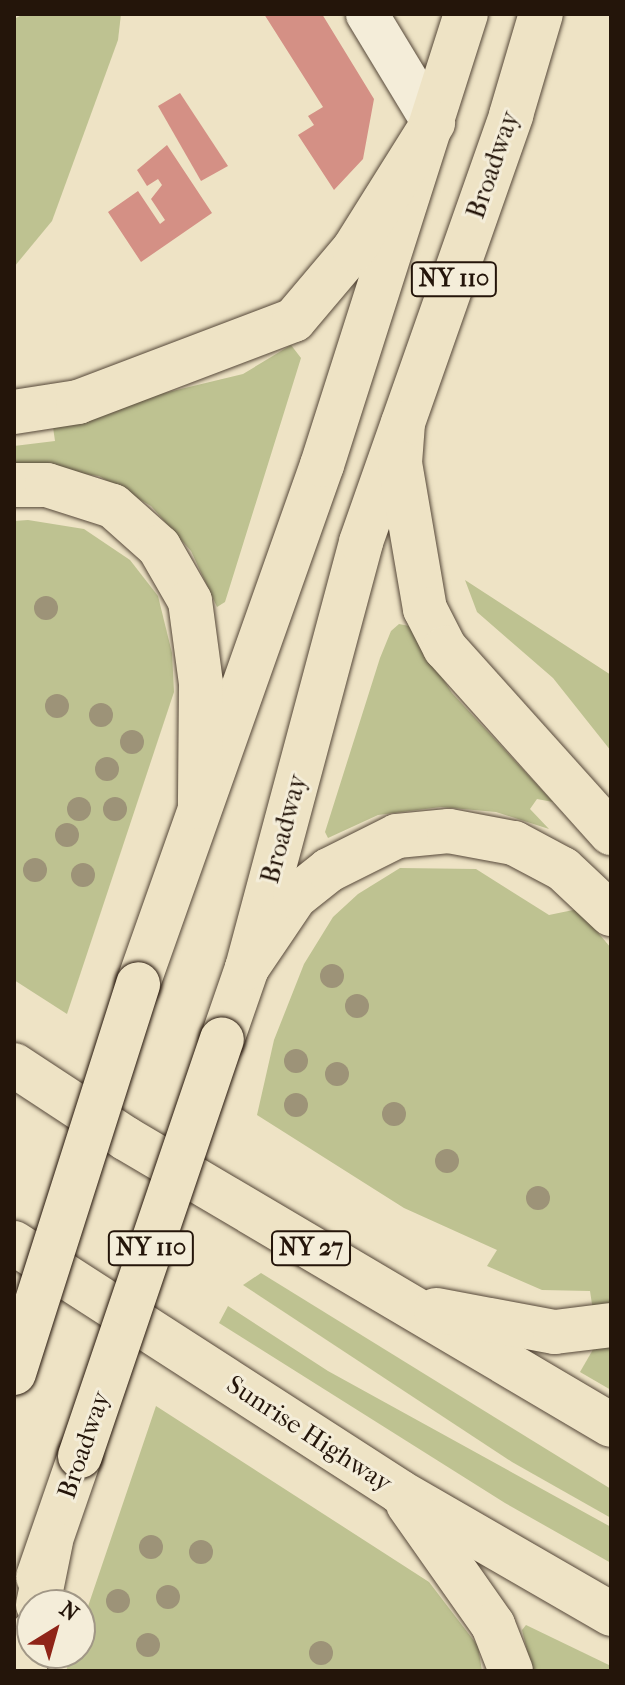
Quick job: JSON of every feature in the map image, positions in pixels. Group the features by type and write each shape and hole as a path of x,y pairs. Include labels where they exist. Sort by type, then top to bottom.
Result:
{"main road":[{"name":"NY 110","path":"14,1373 138,984 322,465 466,14"},
{"name":"Broadway","path":"14,1640 51,1541 247,968 361,542 511,115 541,14"},
{"path":"14,412 78,402 294,320 354,249 433,123"},
{"path":"403,423 400,463 425,609 445,648 611,833"},
{"path":"14,485 47,485 113,506 159,547 190,601 201,683 200,807"},
{"path":"247,968 295,897 329,870 397,836 449,831 514,843 563,869 611,914"},
{"name":"NY 27","path":"14,1065 405,1304 611,1425"},
{"name":"Sunrise Highway","path":"14,1243 400,1492 611,1614"},
{"path":"405,1304 555,1332 611,1325"},
{"path":"400,1492 493,1625 511,1671"},
{"path":"41,1589 51,1541"}],"street":[{"path":"367,14 433,123"}],"green space":[{"path":"24,14 121,14 118,40 52,221 14,267 14,19"},
{"path":"291,345 301,358 225,602 217,607 191,551 151,506 99,476 14,465 14,446 55,441 52,420 243,374"},
{"path":"28,520 84,529 130,560 158,596 172,653 174,692 67,1014 14,980 14,521"},
{"path":"465,580 611,675 611,751 553,678 477,612"},
{"path":"399,624 409,626 452,693 553,802 537,799 530,809 549,829 496,812 441,807 378,815 328,838 325,832 380,658 391,631"},
{"path":"400,868 476,869 549,915 578,909 611,948 611,1305 593,1311 590,1291 542,1290 487,1266 497,1250 404,1208 257,1115 274,1040 304,964 333,917 358,894"},
{"path":"261,1273 611,1489 611,1518 512,1462 243,1285"},
{"path":"228,1306 328,1371 611,1527 611,1563 505,1503 219,1323"},
{"path":"611,1344 611,1390 580,1372 595,1346"},
{"path":"156,1406 429,1582 478,1646 482,1671 66,1671 96,1669 94,1589"},
{"path":"526,1625 611,1666 611,1671 532,1671 522,1630"}],"building":[{"path":"264,14 322,14 374,99 363,159 334,190 298,135 314,125 308,116 323,107"},
{"path":"180,93 228,166 201,181 158,106"},
{"path":"167,145 212,213 141,262 108,212 138,191 160,224 165,220 151,199 162,185 158,179 147,186 137,170"}]}
